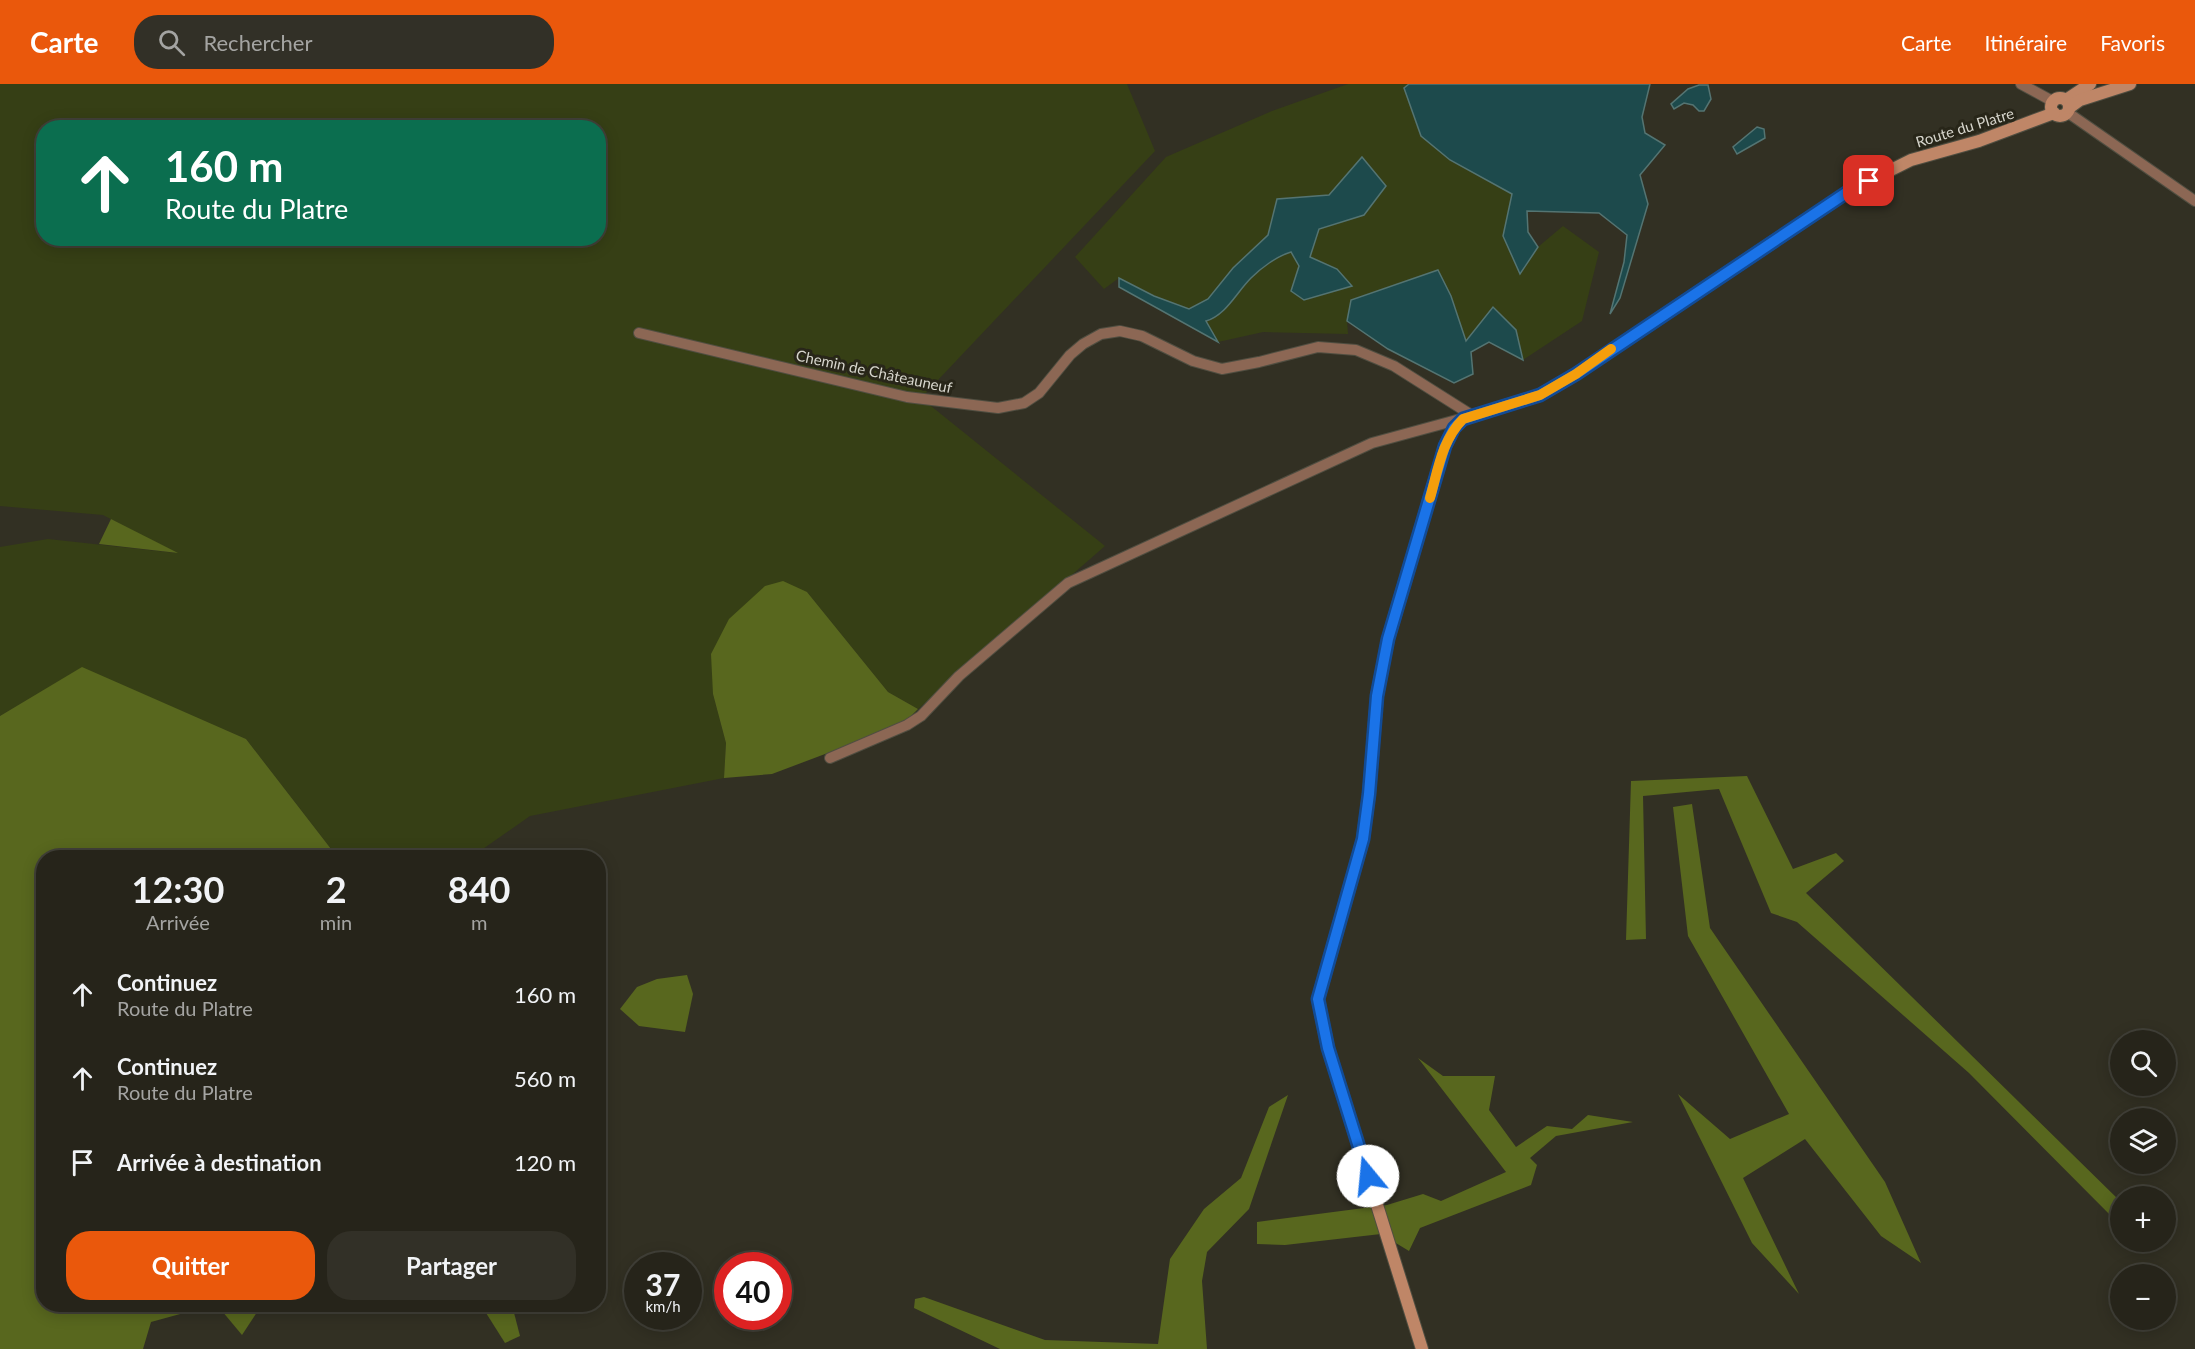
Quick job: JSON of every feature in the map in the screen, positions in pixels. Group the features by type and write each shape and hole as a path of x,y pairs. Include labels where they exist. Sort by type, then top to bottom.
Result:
{"street":[{"path":"2022,84 2062,107 2195,201"},
{"name":"Route du Platre","path":"2062,107 2090,84"},
{"name":"Route du Platre","path":"1468,418 1540,395 1576,374 1849,191 1911,160 1979,141 2080,100 2130,84"},
{"name":"Chemin de Châteauneuf","path":"639,333 907,397 998,408 1024,403 1039,393 1070,355 1083,344 1101,334 1120,331 1143,336 1193,361 1222,369 1318,347 1356,350 1394,366 1468,418"},
{"path":"830,758 907,725 921,716 959,676 1068,583 1372,443 1468,418"},
{"path":"1422,1349 1328,1048 1318,999 1331,946 1363,839 1377,696 1388,639 1445,446 1454,428 1468,418"}],"green space":[{"path":"0,84 1127,84 1155,151 921,398 1105,546 918,709 888,692 807,592 713,694 726,743 724,778 530,816 481,850 332,850 246,739 82,668 0,716 0,547 48,539 176,553 103,515 0,506"},
{"path":"1348,84 1409,84 1404,88 1450,160 1512,194 1503,236 1520,274 1538,247 1563,226 1599,252 1582,321 1523,360 1516,330 1466,342 1451,296 1438,270 1347,321 1348,334 1263,332 1218,342 1206,321 1225,309 1254,274 1291,251 1299,266 1291,291 1304,300 1351,286 1337,269 1310,257 1319,229 1364,215 1329,195 1278,199 1268,235 1233,268 1208,299 1189,309 1154,296 1119,278 1104,289 1075,257 1166,157 1272,111"},
{"path":"111,519 178,553 99,544"},
{"path":"783,581 807,592 888,692 918,709 902,725 772,774 724,778 726,743 713,694 711,654 729,619 765,586"},
{"path":"82,667 246,739 332,850 36,850 36,1312 187,1312 151,1322 143,1349 0,1349 0,716"},
{"path":"1747,776 1793,869 1836,853 1844,861 1806,893 2110,1191 2110,1215 1969,1073 1797,922 1771,913 1719,789 1643,796 1646,939 1626,940 1631,781"},
{"path":"1692,804 1710,928 1885,1182 1921,1263 1881,1236 1805,1139 1743,1178 1799,1294 1752,1243 1678,1094 1730,1139 1789,1114 1688,936 1673,807"},
{"path":"687,975 693,994 685,1032 639,1026 620,1009 637,987 657,979"},
{"path":"1418,1058 1443,1076 1495,1076 1489,1110 1516,1147 1547,1126 1572,1129 1588,1115 1633,1122 1556,1136 1530,1158 1537,1165 1531,1185 1420,1228 1409,1251 1381,1234 1285,1245 1257,1244 1257,1222 1387,1205 1423,1194 1441,1201 1506,1172"},
{"path":"1288,1095 1249,1209 1207,1252 1202,1281 1207,1349 1000,1349 914,1308 915,1299 924,1297 1045,1340 1158,1344 1170,1259 1204,1209 1241,1178 1269,1107"},
{"path":"223,1312 257,1312 242,1335"},
{"path":"485,1312 514,1312 520,1336 505,1343"}],"water":[{"path":"1409,84 1650,84 1642,117 1645,133 1665,145 1640,175 1648,204 1620,298 1610,314 1624,262 1627,235 1599,213 1527,211 1528,232 1538,247 1520,274 1503,236 1512,194 1450,160 1421,136 1404,88"},
{"path":"1708,85 1711,99 1704,111 1699,111 1693,105 1684,103 1674,109 1671,104 1688,89"},
{"path":"1757,127 1764,129 1765,138 1737,154 1733,147"},
{"path":"1362,157 1386,186 1364,215 1319,229 1310,257 1337,269 1352,286 1304,300 1291,291 1299,266 1291,252 1286,254 1260,270 1225,309 1206,321 1218,342 1119,287 1119,278 1154,296 1189,309 1208,299 1233,268 1268,235 1277,199 1329,195"},
{"path":"1438,270 1451,296 1466,341 1493,307 1516,330 1523,360 1489,342 1471,352 1473,374 1454,383 1388,349 1347,321 1351,300"}],"slow traffic":[{"path":"1430,498 1445,446 1454,428 1463,419 1540,395 1576,374 1611,349"}],"route":[{"path":"1368,1176 1328,1048 1318,999 1331,946 1363,839 1377,696 1388,639 1445,446 1454,428 1463,419 1540,395 1576,374 1849,191 1869,181"}]}
